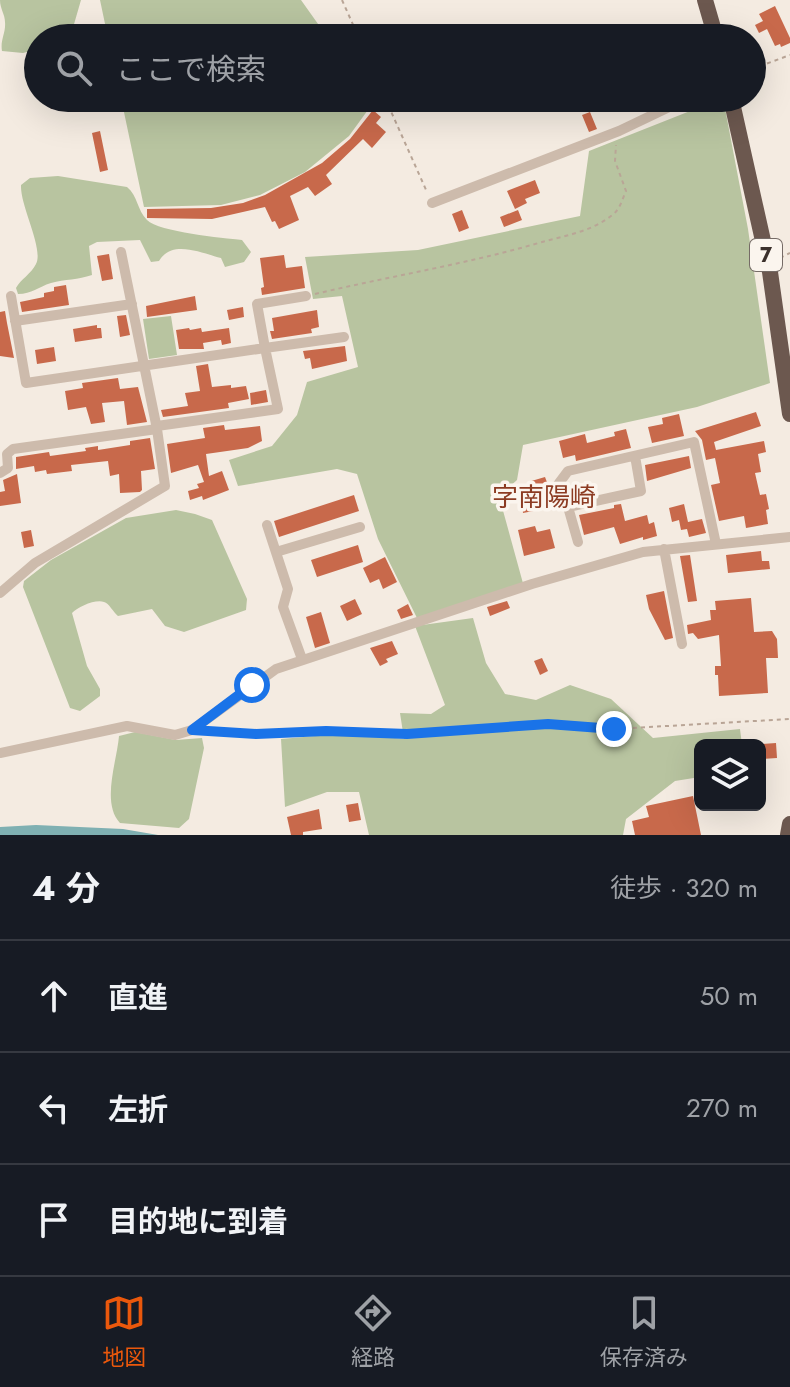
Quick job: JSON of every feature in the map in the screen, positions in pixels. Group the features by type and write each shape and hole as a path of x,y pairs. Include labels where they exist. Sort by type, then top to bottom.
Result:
{"highway":[{"path":"705,0 712,24"},
{"name":"7","path":"734,112 770,272 790,414"},
{"path":"788,835 790,824"}],"street":[{"path":"432,203 629,127 660,112"},
{"path":"0,593 35,563 165,486 145,364 121,252"},
{"path":"11,296 26,383 344,337"},
{"path":"0,473 8,468 7,454 13,449 278,409 257,304 306,296"},
{"path":"15,321 132,304"},
{"path":"578,542 559,483 568,471 694,442 716,544"},
{"path":"568,507 641,491 635,456"},
{"path":"267,525 288,589 283,607 302,659"},
{"path":"276,552 360,527"},
{"path":"0,753 127,726 175,735 192,730 276,669 532,584 643,552 790,537"},
{"path":"664,549 682,644"}],"path":[{"path":"342,0 353,24"},
{"path":"766,64 790,55"},
{"path":"391,112 432,203"},
{"path":"306,296 396,274 496,255 582,231 610,218 619,209 626,191 614,153 616,143 629,127"},
{"path":"192,730 256,734 326,731 407,734 548,724 614,729 790,719"}],"green space":[{"path":"0,0 81,0 74,24 24,24 24,53 2,51 5,22"},
{"path":"100,0 301,0 318,24 105,24"},
{"path":"124,112 366,112 349,136 305,172 260,195 221,205 144,207"},
{"path":"688,112 726,112 748,229 770,383 697,407 523,445 517,480 499,496 524,587 417,618 378,539 357,474 337,469 238,486 229,460 272,446 297,415 307,382 358,367 342,296 313,299 305,257 418,250 580,216 589,151"},
{"path":"58,176 127,187 144,216 154,224 192,234 242,240 251,252 244,262 225,267 221,258 187,249 171,251 159,261 151,262 140,240 97,242 89,246 92,275 51,283 18,294 16,288 34,268 38,257 21,185 30,178"},
{"path":"171,316 177,355 149,359 143,319"},
{"path":"176,510 212,520 247,599 246,610 184,632 165,626 152,609 118,616 108,604 100,601 78,608 72,613 87,666 100,689 100,696 80,711 70,708 23,587 24,581 51,560 126,518"},
{"path":"473,618 486,663 505,694 536,700 570,685 611,699 653,738 740,729 741,739 694,739 694,778 675,781 626,819 623,835 369,835 359,792 327,792 285,807 281,739 349,733 404,739 400,713 431,714 445,705 415,626"},
{"path":"135,732 176,740 202,738 204,748 189,819 179,828 120,823 114,815 111,793 119,736"}],"water":[{"path":"36,825 123,829 158,835 0,835 0,827"}],"building":[{"path":"775,6 790,43 775,46 766,24 757,24 763,21 759,14"},
{"path":"371,112 381,117 376,123 386,132 372,148 363,139 326,175 332,184 315,196 308,187 290,196 299,220 279,229 265,207 212,219 147,218 147,209 211,208 243,203 265,195 322,163 350,139"},
{"path":"590,112 597,129 589,132 582,115"},
{"path":"100,131 108,170 100,172 92,133"},
{"path":"535,180 540,193 525,199 527,203 515,209 507,191"},
{"path":"462,210 469,228 459,232 452,214"},
{"path":"518,210 522,220 504,227 500,217"},
{"path":"109,254 113,279 102,281 97,256"},
{"path":"284,255 286,268 302,266 305,288 262,295 261,288 264,287 260,258"},
{"path":"66,285 69,305 22,312 20,302 44,297 44,293 54,291 54,287"},
{"path":"195,296 197,310 147,317 146,306"},
{"path":"243,307 244,317 229,320 227,310"},
{"path":"317,310 319,327 311,329 312,333 272,339 272,318"},
{"path":"5,311 14,358 0,356 0,312"},
{"path":"126,315 130,335 120,337 117,316"},
{"path":"97,325 101,328 102,338 75,342 73,329"},
{"path":"201,328 202,332 229,328 231,343 222,345 221,340 203,343 204,349 179,349 176,330"},
{"path":"345,346 347,361 312,369 310,358 305,359 303,351"},
{"path":"54,347 56,361 37,364 35,350"},
{"path":"208,364 212,387 246,386 249,399 228,403 229,408 163,417 161,410 188,406 185,393 200,391 196,366"},
{"path":"118,378 120,389 138,387 147,422 127,425 124,401 102,403 105,422 91,424 86,407 68,410 65,391 83,388 82,383"},
{"path":"266,390 268,402 251,405 250,393"},
{"path":"756,412 761,426 714,442 716,450 764,441 766,452 758,454 761,472 755,473 760,495 766,494 768,524 746,528 744,516 719,521 711,485 720,483 715,458 706,460 702,440 695,431"},
{"path":"679,414 684,436 652,443 648,427 663,424 662,418"},
{"path":"224,425 225,430 260,426 262,441 248,448 206,454 209,476 222,471 229,490 203,500 202,496 190,500 188,491 199,488 197,484 204,482 198,465 171,473 167,444 205,438 203,428"},
{"path":"626,429 631,448 576,461 575,455 563,458 559,441 585,434 587,443 615,436 614,432"},
{"path":"150,438 155,469 141,471 140,492 120,493 119,474 110,476 108,461 71,465 72,471 47,474 46,470 35,472 34,466 16,469 16,457 49,452 50,456 86,451 85,448 98,446 98,450"},
{"path":"689,456 691,468 647,481 645,465"},
{"path":"17,474 21,503 0,506 0,492 5,491 3,480"},
{"path":"545,477 559,506 523,513 521,491 529,488 528,482"},
{"path":"354,495 359,511 279,537 274,521"},
{"path":"621,504 625,521 647,515 649,524 654,522 657,536 620,544 614,527 584,535 579,515"},
{"path":"684,504 688,522 702,519 706,533 689,537 687,529 681,530 679,520 672,522 669,508"},
{"path":"535,526 537,532 550,529 555,548 524,556 518,530"},
{"path":"31,530 34,546 24,548 21,532"},
{"path":"358,545 363,562 317,577 311,560"},
{"path":"761,551 762,561 769,561 770,569 728,573 726,555"},
{"path":"690,555 697,601 688,602 680,556"},
{"path":"385,557 397,582 383,589 379,579 370,583 363,568"},
{"path":"664,591 673,638 665,640 649,609 646,595"},
{"path":"751,598 754,632 772,631 777,639 778,658 766,658 768,693 719,696 715,666 721,666 719,635 698,639 693,633 688,634 687,625 711,620 710,610 716,610 715,601"},
{"path":"355,599 362,614 347,621 340,606"},
{"path":"507,601 510,608 490,616 487,607"},
{"path":"408,604 413,615 401,619 397,610"},
{"path":"321,612 330,643 315,648 306,617"},
{"path":"392,641 398,654 386,659 388,662 380,666 370,648"},
{"path":"542,658 548,671 540,675 534,661"},
{"path":"776,743 777,758 766,759 766,744"},
{"path":"693,796 701,835 635,835 632,821 649,817 646,806"},
{"path":"358,803 361,820 349,822 346,805"},
{"path":"319,809 322,829 291,835 287,817"}],"district":[{"name":"字南陽崎","path":"544,497"}],"route":[{"path":"252,685 192,730 256,734 326,731 407,734 548,724 614,729"}]}
